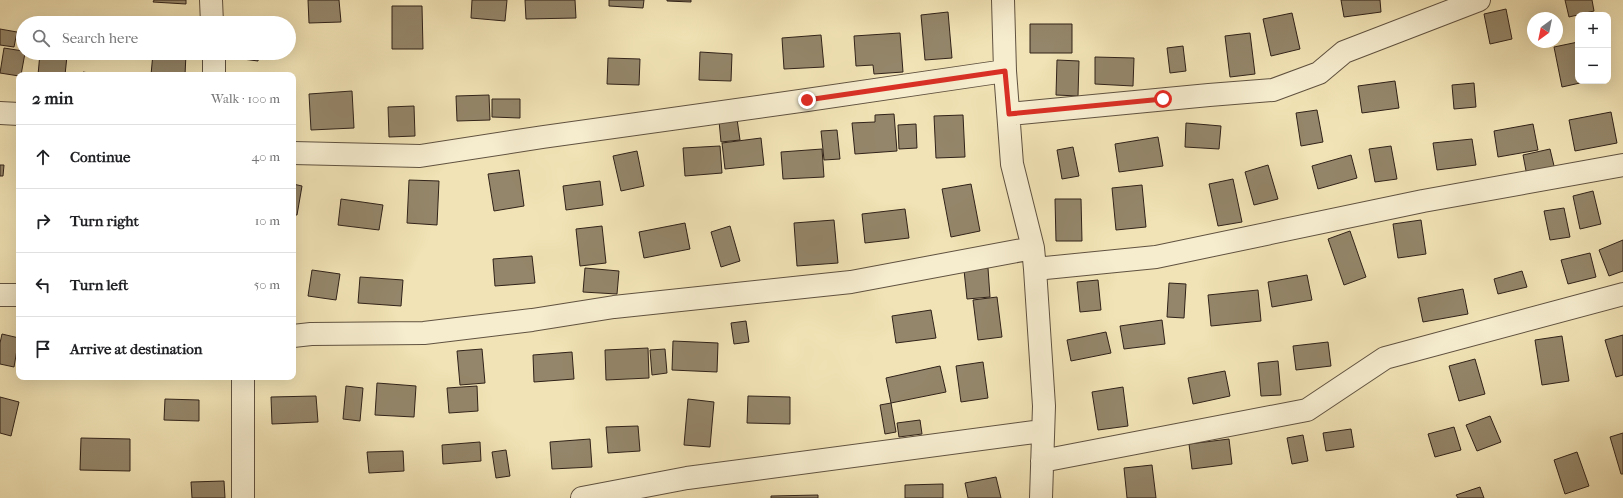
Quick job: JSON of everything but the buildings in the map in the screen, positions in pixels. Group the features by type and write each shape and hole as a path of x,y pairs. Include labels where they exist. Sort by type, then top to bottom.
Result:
{"street":[{"path":"211,0 212,16"},
{"path":"1003,0 1005,71 1012,164 1033,248 1035,269 1044,406 1042,430 1041,498"},
{"path":"1009,114 1273,90 1318,73 1344,52 1479,0"},
{"path":"214,60 214,72"},
{"path":"296,153 420,156 1005,71"},
{"path":"0,113 16,114"},
{"path":"1035,269 1156,257 1423,201 1623,165"},
{"path":"296,336 311,334 431,332 532,320 614,307 851,282 1033,248"},
{"path":"1042,461 1307,410 1385,358 1623,294"},
{"path":"0,295 16,295"},
{"path":"243,380 243,498"},
{"path":"582,498 687,478 1042,430"}],"route":[{"path":"807,100 1005,71 1009,114 1163,99"}]}
